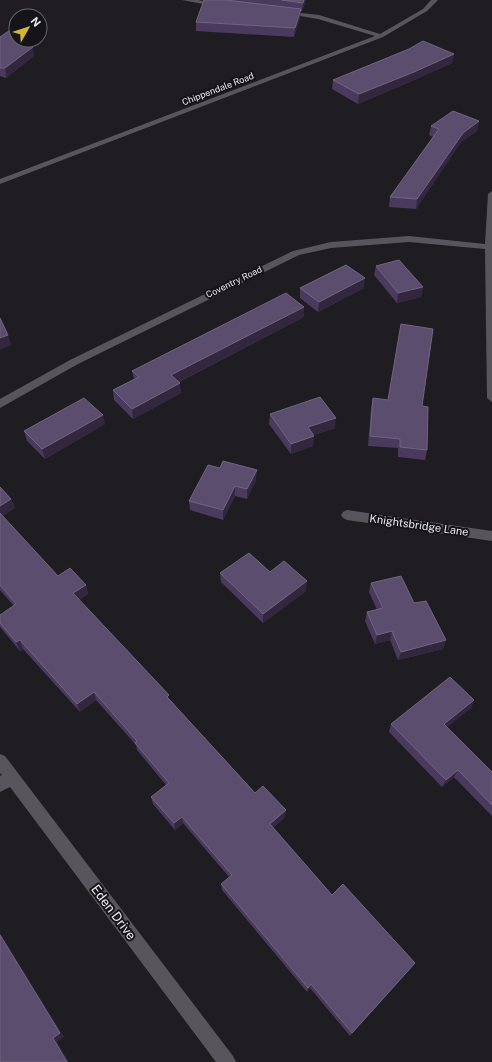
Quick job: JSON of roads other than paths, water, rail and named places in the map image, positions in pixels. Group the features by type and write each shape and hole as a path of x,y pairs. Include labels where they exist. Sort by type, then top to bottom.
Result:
{"street":[{"path":"185,0 224,5"},
{"name":"Chippendale Road","path":"0,182 381,36 425,10 435,0"},
{"path":"279,12 319,16 381,36"},
{"path":"492,194 489,247 492,398"},
{"name":"Coventry Road","path":"0,404 74,362 296,253 331,245 409,239 489,247"},
{"name":"Knightsbridge Lane","path":"347,515 492,536"},
{"name":"Eden Drive","path":"0,761 6,781 227,1062"}]}
